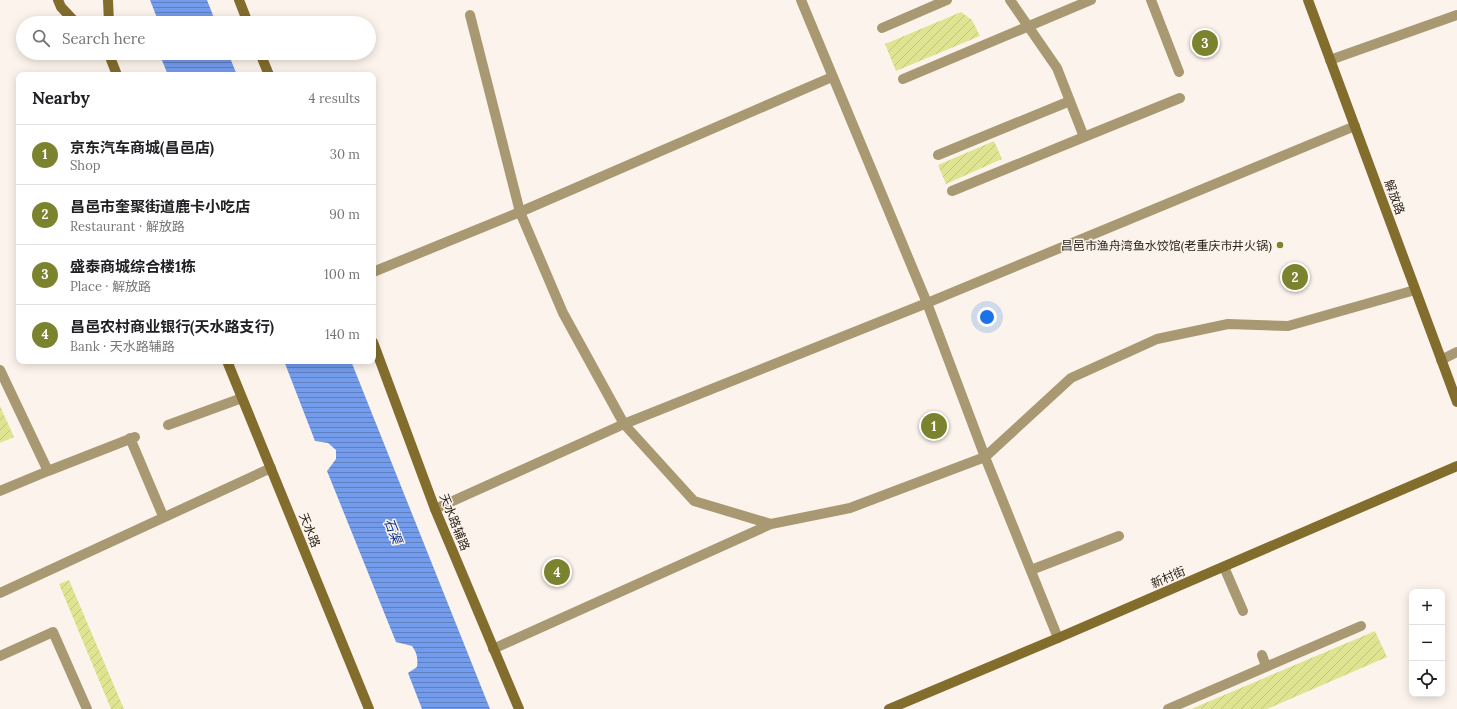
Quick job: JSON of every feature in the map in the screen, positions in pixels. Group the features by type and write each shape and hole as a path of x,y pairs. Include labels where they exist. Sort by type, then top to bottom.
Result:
{"street":[{"path":"58,0 61,7 69,16"},
{"path":"108,0 109,16"},
{"path":"239,0 245,16"},
{"path":"801,0 927,303 985,457 1058,638"},
{"path":"882,28 947,0"},
{"path":"1010,0 1057,68 1084,137"},
{"path":"903,79 1091,0"},
{"path":"1151,0 1179,72"},
{"name":"解放路","path":"1308,0 1457,402"},
{"path":"470,15 520,212 564,312 624,424 694,501 771,524"},
{"path":"1330,60 1457,15"},
{"path":"111,60 116,72"},
{"path":"263,60 267,72"},
{"path":"376,271 520,212 832,77"},
{"path":"952,190 1180,98"},
{"path":"938,155 1070,101"},
{"path":"435,509 624,424 927,303 1355,126"},
{"path":"492,649 771,524 850,508 985,457 1071,378 1157,339 1228,324 1288,326 1415,290"},
{"name":"天水路辅路","path":"376,350 435,509 518,709"},
{"path":"1441,360 1457,352"},
{"name":"天水路","path":"228,364 369,709"},
{"path":"0,370 48,471"},
{"path":"168,425 242,398"},
{"path":"0,491 133,438 164,516"},
{"name":"新村街","path":"889,709 1224,567 1457,466"},
{"path":"0,593 164,516 271,468"},
{"path":"1031,570 1119,536"},
{"path":"1224,567 1243,611"},
{"path":"1168,709 1361,626"},
{"path":"0,656 53,632 87,709"},
{"path":"1262,655 1266,666"}],"green space":[{"path":"961,12 972,20 980,36 896,71 885,44"},
{"path":"994,141 1002,159 946,184 938,165"},
{"path":"0,406 14,437 0,443"},
{"path":"69,580 124,709 111,709 59,584"},
{"path":"1375,631 1387,657 1267,709 1191,709"}],"water":[{"path":"150,0 207,0 213,16 156,16"},
{"path":"162,60 231,60 236,72 167,72"},
{"name":"石渠","path":"285,364 352,364 490,709 422,709 408,673 417,667 416,653 412,646 396,642 327,471 336,459 336,450 328,443 315,441"}],"place":[{"name":"盛泰商城综合楼1栋","path":"1205,43"},
{"name":"昌邑市渔舟湾鱼水饺馆(老重庆市井火锅)","path":"1280,245"},
{"name":"昌邑市奎聚街道鹿卡小吃店","path":"1295,277"},
{"name":"京东汽车商城(昌邑店)","path":"934,426"},
{"name":"昌邑农村商业银行(天水路支行)","path":"557,572"}]}
